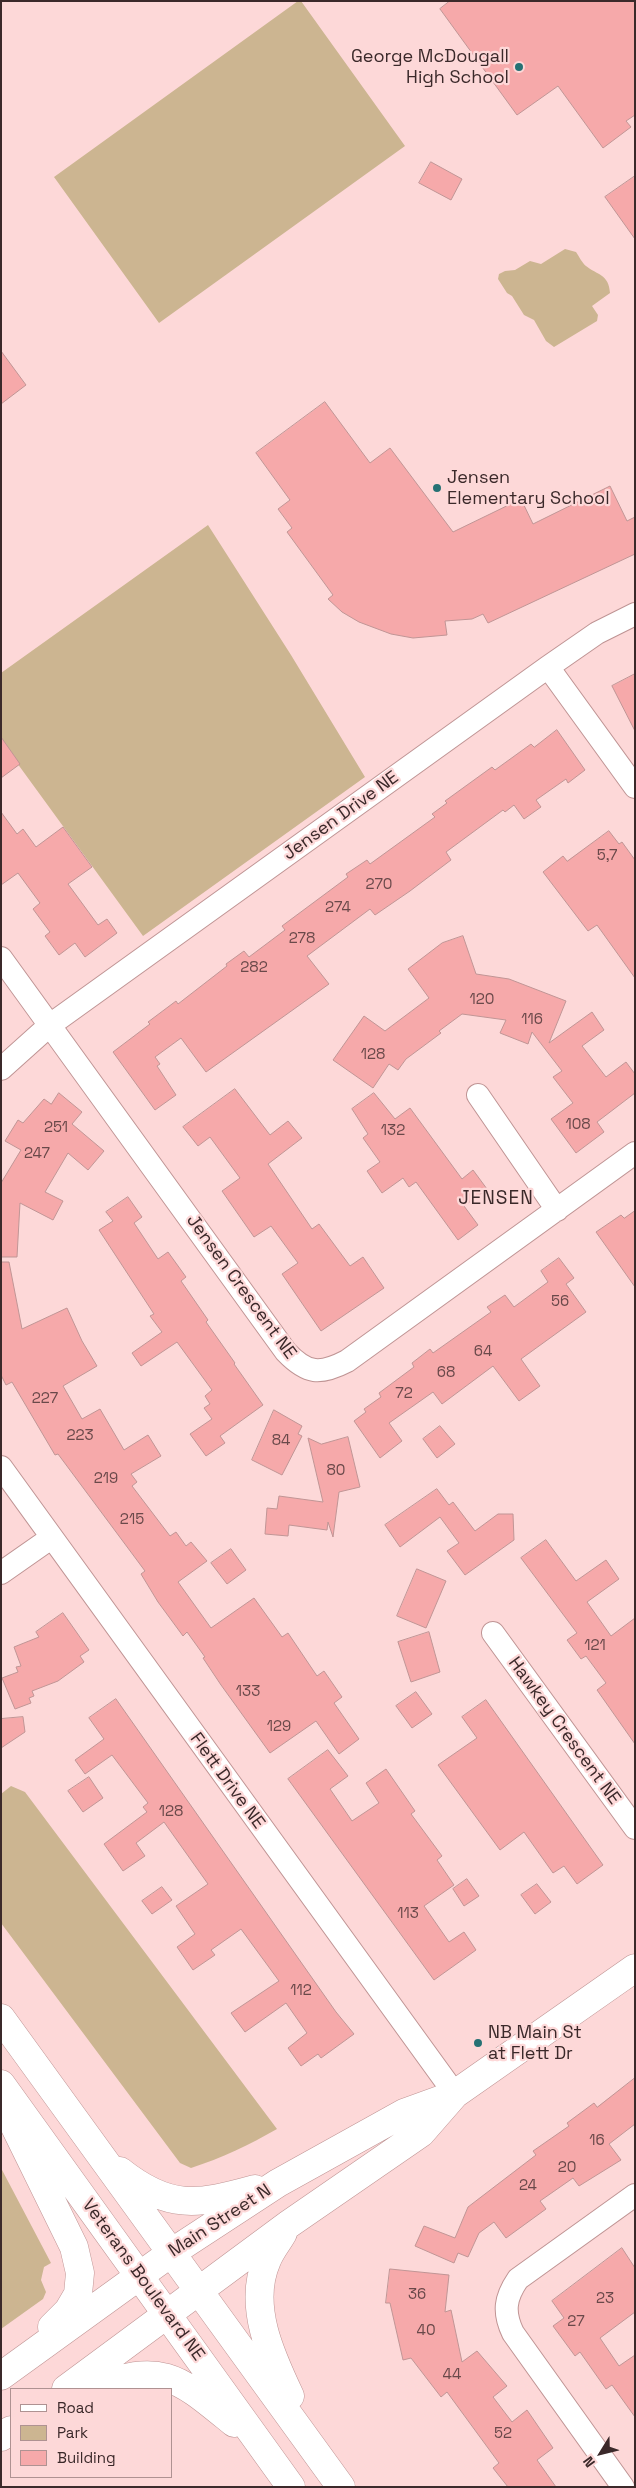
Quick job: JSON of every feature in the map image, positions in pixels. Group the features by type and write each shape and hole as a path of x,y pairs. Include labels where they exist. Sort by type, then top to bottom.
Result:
{"main road":[{"name":"Main Street N","path":"67,2388 289,2224 421,2133 455,2094 635,1968"},
{"path":"1,2018 341,2487"},
{"name":"Veterans Boulevard NE","path":"1,2084 140,2274 287,2482"},
{"name":"Main Street N","path":"3,2375 140,2274 278,2183 404,2113 455,2094"},
{"path":"1,2100 74,2247 80,2273 78,2294 68,2311 3,2375"},
{"path":"104,2159 140,2187 161,2197 192,2203 225,2198 278,2183"},
{"path":"289,2224 267,2259 259,2296 264,2329 277,2367 319,2456"},
{"path":"96,2388 138,2375 156,2374 170,2378 200,2396 239,2427 287,2482"}],"street":[{"name":"Jensen Drive NE","path":"50,1025 548,667 597,633 635,614"},
{"path":"548,667 635,787"},
{"path":"1,958 50,1025 1,1069"},
{"name":"Jensen Crescent NE","path":"50,1025 286,1352 298,1365 313,1371 330,1370 347,1361 635,1153"},
{"path":"478,1095 556,1210"},
{"name":"Flett Drive NE","path":"1,1467 455,2094"},
{"path":"1,1573 51,1538"},
{"name":"Hawkey Crescent NE","path":"493,1633 635,1828"},
{"path":"622,2487 513,2333 507,2320 506,2306 508,2292 518,2279 635,2195"}],"green space":[{"path":"298,1 301,1 405,146 159,323 54,177"},
{"path":"565,249 576,252 585,265 605,278 610,293 592,306 598,315 597,321 554,347 546,341 534,320 524,315 498,279 499,274 505,271 515,270 530,261 541,264"},
{"path":"208,525 291,655 365,777 143,936 1,741 1,673"},
{"path":"11,1786 25,1792 277,2129 235,2151 191,2168 180,2163 1,1923 1,1794"},
{"path":"1,2168 51,2263 44,2267 41,2280 46,2292 43,2299 1,2329"}],"building":[{"path":"450,1 635,1 635,115 626,121 631,127 603,148 558,86 517,115 440,9"},
{"path":"431,162 462,179 451,200 419,183"},
{"path":"635,176 635,239 605,197"},
{"path":"1,351 26,385 1,404"},
{"path":"325,402 370,463 390,448 453,532 521,499 533,524 610,486 627,521 635,517 635,554 488,623 483,614 472,619 445,621 447,635 413,638 391,634 359,622 342,612 328,599 333,595 287,532 292,528 278,509 290,500 256,453"},
{"path":"635,674 635,731 612,686"},
{"path":"557,730 585,770 568,783 566,779 536,800 541,807 524,819 514,805 505,812 503,810 446,852 451,860 410,891 375,915 370,909 307,956 329,984 206,1072 181,1038 155,1057 160,1064 157,1066 176,1095 155,1110 113,1052 150,1024 148,1022 176,1001 178,1004 244,951 249,957 285,930 282,926 348,877 346,874 367,860 370,864 435,817 432,814 447,803 445,801 492,767 495,770 531,744 534,747"},
{"path":"1,737 20,764 1,778"},
{"path":"1,812 17,834 23,829 36,847 63,827 92,867 68,884 98,925 107,919 117,933 85,957 75,943 59,955 45,936 50,932 33,909 40,903 18,873 1,885"},
{"path":"609,831 619,844 622,842 635,860 635,978 597,925 588,931 543,872 563,856 567,861"},
{"path":"463,936 476,974 509,979 566,1001 549,1043 592,1012 604,1030 582,1046 606,1077 626,1062 635,1074 635,1093 597,1122 604,1132 576,1153 551,1119 573,1103 553,1077 562,1071 532,1032 528,1044 500,1033 506,1020 462,1014 439,1031 441,1033 406,1059 398,1070 389,1064 373,1088 333,1060 364,1016 385,1031 429,998 408,969 442,943"},
{"path":"235,1089 270,1135 288,1121 302,1138 268,1164 312,1229 319,1224 350,1266 363,1257 384,1288 321,1331 282,1274 298,1263 271,1226 254,1237 222,1191 240,1178 210,1137 198,1146 183,1127"},
{"path":"59,1093 82,1112 72,1124 104,1151 88,1170 68,1153 45,1192 63,1201 53,1220 20,1203 17,1257 1,1257 1,1183 21,1150 5,1141 18,1120 23,1123 44,1099 51,1104"},
{"path":"374,1093 395,1119 410,1108 462,1179 473,1170 487,1189 464,1206 478,1225 458,1240 416,1182 409,1187 403,1178 382,1193 367,1171 380,1162 363,1138 368,1134 352,1109"},
{"path":"128,1197 142,1217 134,1223 158,1259 168,1252 186,1277 181,1281 208,1320 206,1322 263,1405 220,1436 225,1443 206,1456 190,1434 212,1419 204,1408 210,1404 205,1396 212,1390 177,1342 141,1366 132,1353 162,1332 150,1316 154,1314 99,1230 113,1221 106,1212"},
{"path":"635,1211 635,1287 596,1232 621,1215 624,1218"},
{"path":"559,1258 574,1278 566,1284 586,1312 521,1359 540,1386 519,1401 493,1366 442,1404 433,1392 389,1423 402,1441 380,1458 354,1421 366,1412 364,1409 381,1397 379,1393 414,1367 412,1363 430,1349 433,1353 491,1312 487,1307 505,1295 514,1307 548,1282 541,1271"},
{"path":"1,1262 9,1262 22,1329 67,1308 82,1341 97,1366 63,1386 82,1419 100,1409 124,1450 148,1435 161,1456 131,1474 137,1482 132,1486 170,1536 176,1532 186,1546 191,1542 207,1561 178,1582 211,1628 254,1598 282,1637 288,1633 317,1676 324,1671 342,1697 334,1703 359,1739 339,1754 316,1721 270,1753 221,1685 203,1658 205,1657 187,1632 183,1636 158,1602 141,1574 145,1571 58,1454 55,1455 12,1382 6,1385 1,1375"},
{"path":"274,1410 302,1426 298,1434 302,1436 282,1475 252,1460"},
{"path":"440,1426 455,1444 437,1458 423,1439"},
{"path":"348,1437 360,1487 339,1492 333,1537 328,1522 327,1530 289,1525 288,1536 265,1534 267,1508 277,1509 279,1496 323,1502 308,1438 321,1444"},
{"path":"437,1489 449,1505 453,1502 475,1531 498,1514 513,1514 514,1540 465,1575 447,1551 459,1543 440,1517 400,1547 385,1525"},
{"path":"546,1540 576,1581 606,1560 619,1579 587,1602 611,1636 635,1618 635,1744 597,1690 606,1683 586,1656 581,1659 567,1640 577,1633 521,1558"},
{"path":"231,1549 246,1570 227,1584 211,1563"},
{"path":"417,1569 446,1581 426,1628 397,1616"},
{"path":"63,1613 89,1650 80,1656 84,1662 58,1681 32,1691 34,1696 29,1698 31,1703 15,1709 2,1678 18,1672 16,1667 21,1666 14,1647 39,1637 36,1632"},
{"path":"429,1632 440,1672 411,1682 398,1642"},
{"path":"416,1692 432,1714 412,1728 396,1706"},
{"path":"116,1699 336,2012 354,2034 321,2058 318,2054 301,2066 288,2048 307,2033 286,2003 245,2032 231,2013 279,1981 241,1929 211,1950 215,1955 193,1970 177,1947 195,1934 176,1906 208,1884 164,1822 136,1843 145,1856 123,1871 104,1844 147,1812 143,1807 148,1803 112,1755 85,1774 75,1760 104,1739 89,1718"},
{"path":"486,1700 603,1865 577,1884 564,1866 553,1873 524,1832 500,1850 438,1765 477,1738 462,1717"},
{"path":"23,1717 25,1732 1,1748 1,1719"},
{"path":"328,1750 348,1776 330,1789 352,1821 379,1803 366,1783 386,1769 415,1811 411,1814 442,1856 437,1860 454,1885 424,1906 449,1942 464,1932 476,1950 434,1980 288,1779"},
{"path":"89,1777 103,1798 83,1812 68,1791"},
{"path":"467,1879 479,1896 464,1906 453,1889"},
{"path":"537,1884 551,1902 535,1914 521,1895"},
{"path":"162,1887 172,1900 152,1914 142,1901"},
{"path":"635,2078 635,2124 609,2144 621,2160 579,2186 573,2178 540,2201 546,2209 506,2238 494,2222 479,2233 468,2257 458,2253 454,2263 415,2246 424,2226 455,2238 468,2207 536,2155 533,2151 569,2126 567,2123 594,2103 597,2107"},
{"path":"622,2248 635,2268 635,2312 600,2338 619,2366 635,2355 635,2417 612,2385 606,2389 580,2352 575,2356 553,2326 564,2318 552,2301"},
{"path":"390,2269 449,2275 445,2312 451,2310 462,2362 477,2351 507,2386 493,2397 512,2422 527,2410 553,2448 537,2460 556,2487 508,2487 493,2468 499,2463 447,2392 441,2397 411,2358 403,2360 390,2303 386,2303"}],"place":[{"name":"George McDougall High School","path":"519,67"},
{"name":"Jensen Elementary School","path":"437,488"},
{"name":"NB Main St at Flett Dr","path":"478,2043"}],"district":[{"name":"JENSEN","path":"496,1199"}]}
